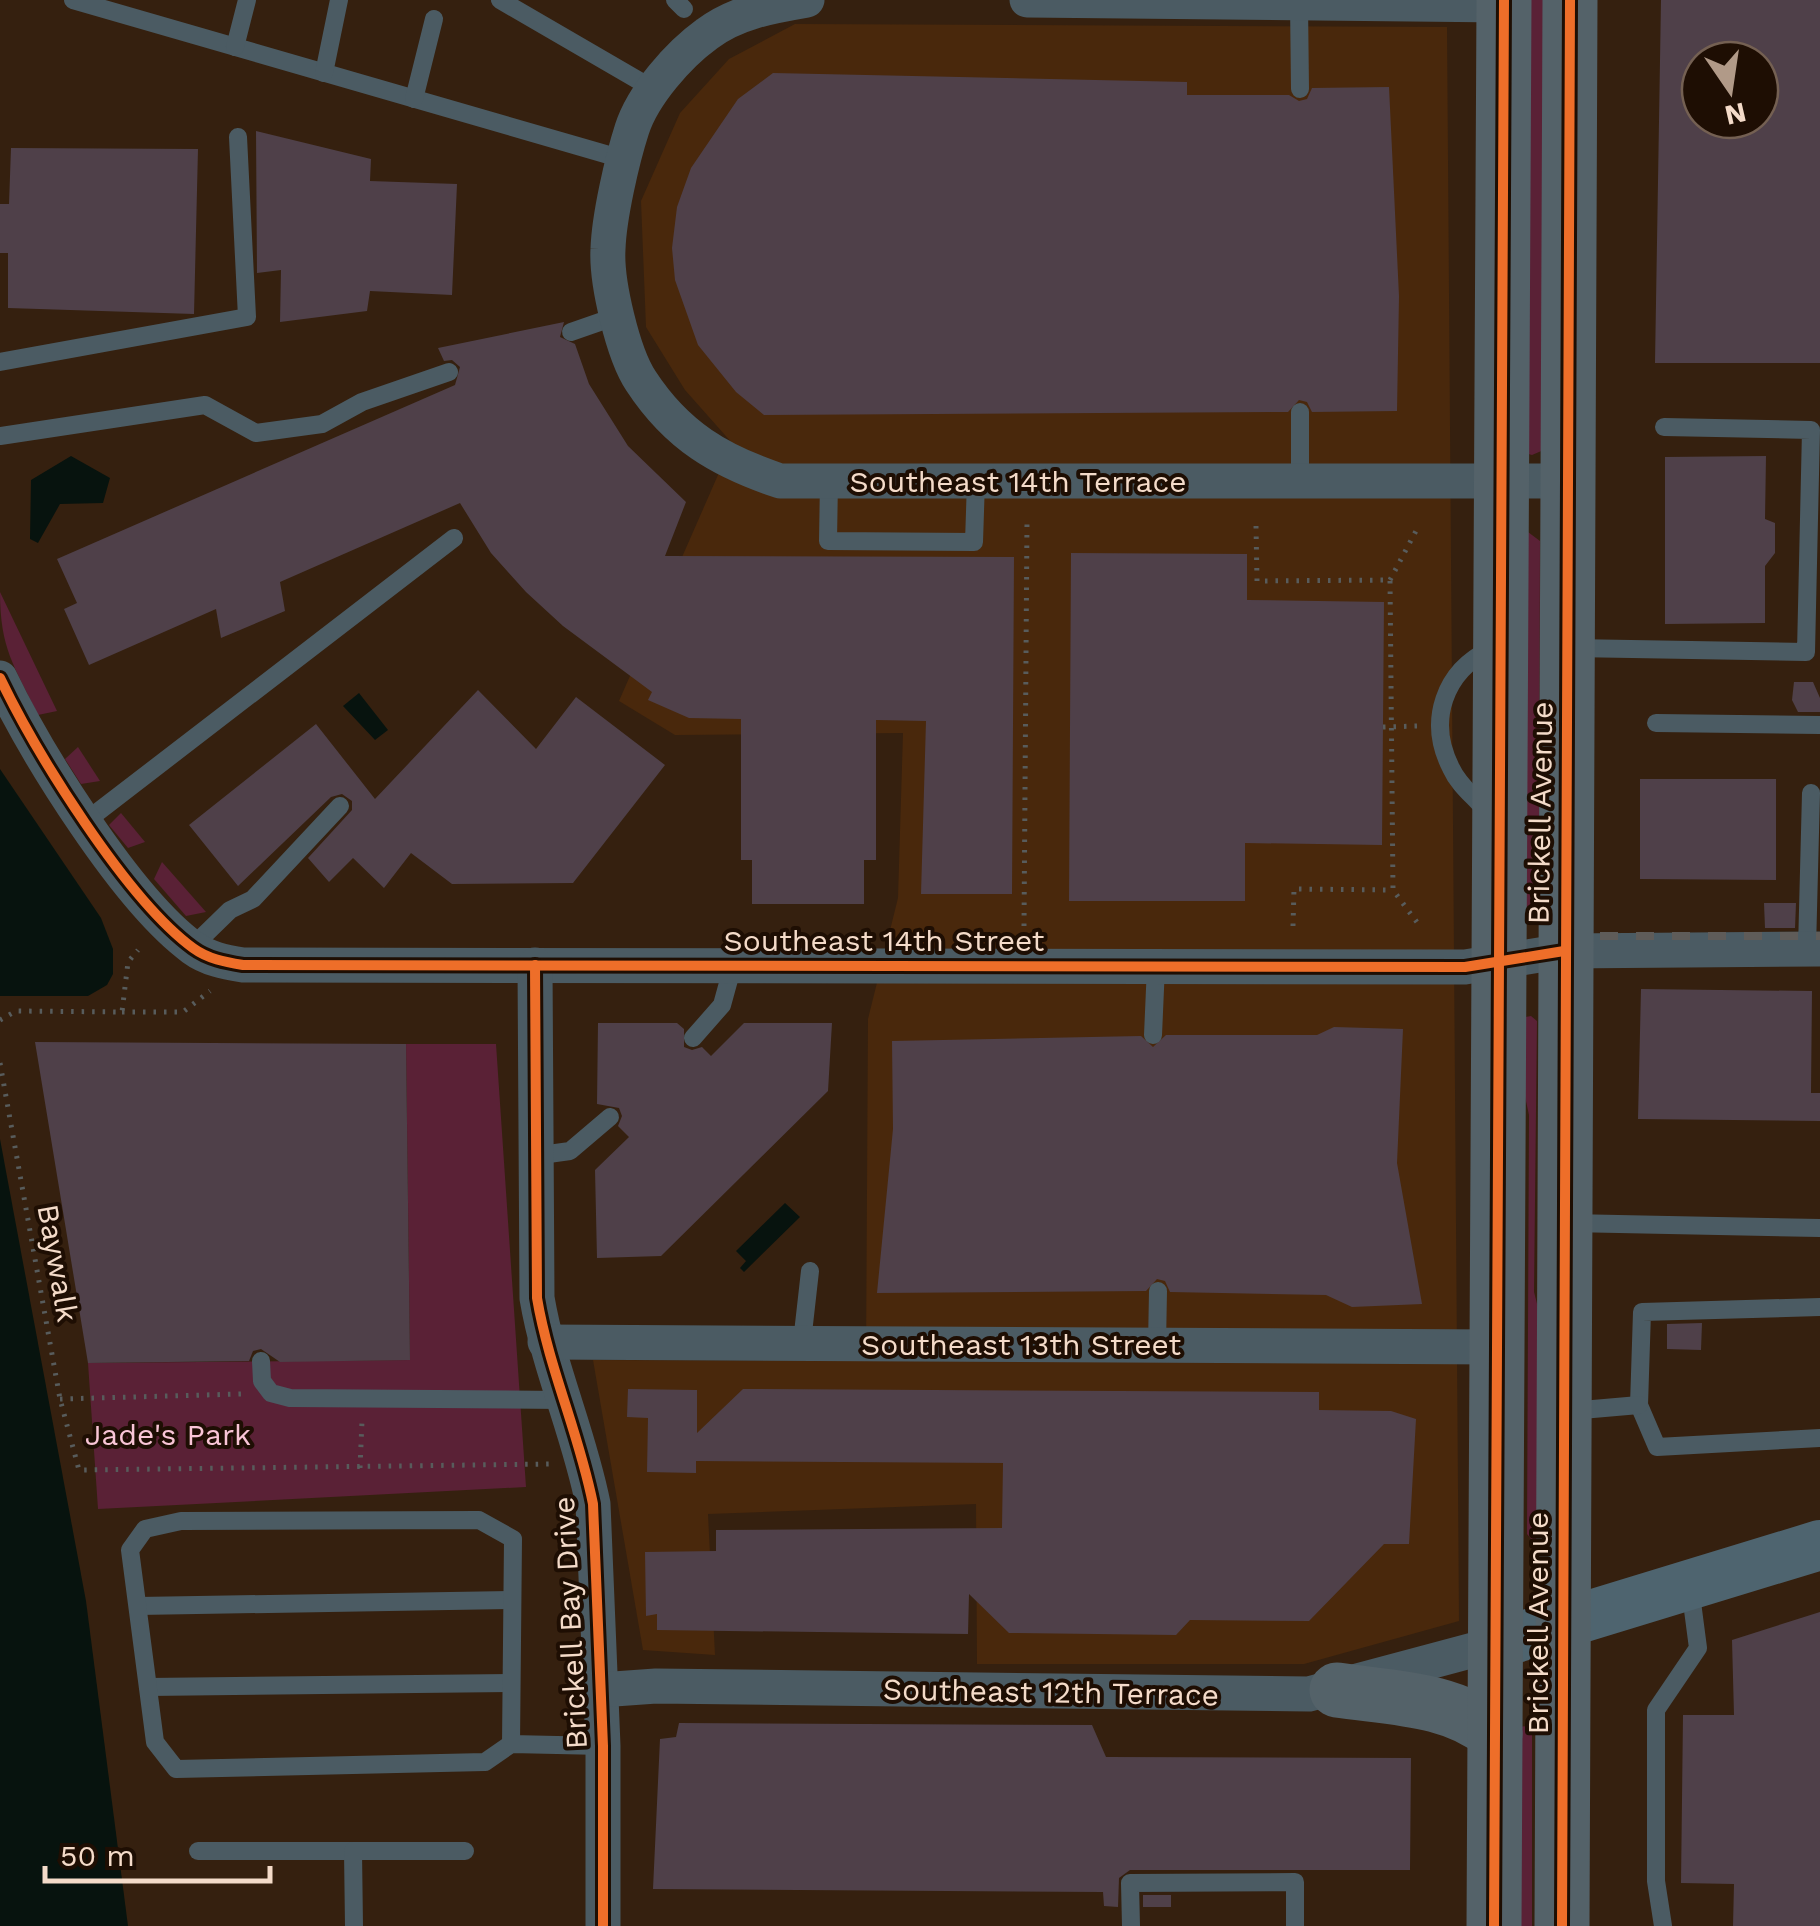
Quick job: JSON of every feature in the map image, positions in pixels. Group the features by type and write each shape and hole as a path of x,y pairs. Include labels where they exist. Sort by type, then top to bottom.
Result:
{"main road":[{"name":"Brickell Avenue","path":"1562,1926 1570,0"},
{"name":"Brickell Avenue","path":"1494,1926 1504,3"},
{"path":"1496,1644 1820,1545"},
{"path":"1337,1690 1448,1708 1479,1721 1495,1734"}],"street":[{"name":"Southeast 14th Terrace","path":"807,0 754,10 707,34 655,90 632,127 608,250 618,316 640,379 684,432 727,463 780,481 1568,481"},
{"path":"1028,0 1504,3"},
{"path":"0,678 36,747 86,821 146,901 198,951"},
{"name":"Southeast 14th Street","path":"198,951 244,965 1464,967 1564,951 1813,949"},
{"name":"Brickell Bay Drive","path":"535,966 537,1298 545,1342 585,1465 593,1504 603,1746 603,1926"},
{"name":"Southeast 13th Street","path":"545,1342 1496,1346"},
{"name":"Southeast 12th Terrace","path":"600,1690 656,1686 1309,1694 1337,1690 1496,1644"}],"lane":[{"path":"73,0 626,160"},
{"path":"234,47 247,0"},
{"path":"324,73 339,0"},
{"path":"500,0 655,90"},
{"path":"1299,3 1300,89"},
{"path":"414,99 434,19"},
{"path":"0,362 247,318 238,137"},
{"path":"572,332 618,316"},
{"path":"0,436 205,405 256,433 322,424 362,402 449,372"},
{"path":"1300,412 1300,480"},
{"path":"1567,648 1813,652 1811,430 1664,427"},
{"path":"830,481 828,541 974,542 976,480"},
{"path":"86,821 454,538"},
{"path":"1656,723 1820,725"},
{"path":"1811,793 1813,949"},
{"path":"198,951 230,910 253,899 340,806"},
{"path":"693,1038 722,1005 734,965"},
{"path":"1153,1035 1156,966"},
{"path":"534,1156 570,1152 610,1118"},
{"path":"1564,1223 1820,1228"},
{"path":"802,1342 810,1271"},
{"path":"1157,1345 1158,1291"},
{"path":"1820,1307 1642,1312 1639,1405 1657,1447 1820,1438"},
{"path":"261,1361 262,1380 271,1393 290,1398 562,1400"},
{"path":"1562,1412 1639,1405"},
{"path":"510,1744 513,1539 479,1520 181,1521 145,1529 130,1550 154,1742 162,1757 176,1769 486,1762 510,1744 603,1746"},
{"path":"1663,1926 1656,1881 1656,1710 1698,1648 1699,1625 1689,1584"},
{"path":"138,1606 512,1600"},
{"path":"148,1687 511,1684"},
{"path":"198,1851 465,1851"},
{"path":"353,1851 354,1926"},
{"path":"1130,1926 1130,1884 1295,1882 1296,1926"}],"path":[{"path":"1024,926 1027,521"},
{"path":"1256,526 1257,581 1390,580"},
{"path":"1416,529 1390,580 1393,890 1419,925"},
{"path":"1383,727 1426,726"},
{"path":"1293,926 1294,889 1393,890"},
{"path":"122,1012 128,962 138,950"},
{"path":"0,1020 16,1011 183,1012 210,990"},
{"path":"60,1398 271,1393"},
{"path":"364,1398 360,1468 551,1464"}],"shaded area":[{"path":"795,24 1447,27 1459,1621 1304,1664 977,1664 976,1504 708,1514 715,1655 643,1650 593,1360 866,1361 868,1019 898,898 903,733 675,735 619,701 732,443 685,390 646,327 641,201 680,113 729,59"},
{"path":"71,456 110,478 103,503 60,504 38,543 30,539 31,480"},
{"path":"359,693 388,730 375,740 343,706"},
{"path":"0,769 101,918 113,949 113,974 107,985 88,996 0,996"},
{"path":"0,1139 86,1601 128,1926 0,1926"},
{"path":"785,1203 800,1217 744,1272 740,1268 746,1261 736,1251"}],"green space":[{"path":"1524,0 1550,0 1546,449 1532,455 1521,452"},
{"path":"1528,532 1540,541 1539,832 1546,907 1522,907"},
{"path":"0,592 57,711 38,715 15,669 3,628"},
{"path":"78,747 100,781 81,784 65,759"},
{"path":"121,813 145,842 128,848 109,825"},
{"path":"162,862 206,912 186,916 154,879"},
{"path":"1531,1016 1537,1021 1534,1292 1550,1354 1540,1539 1532,1540 1527,1534 1529,1115 1515,1050 1519,1018"},
{"name":"Jade's Park","path":"406,1044 496,1044 526,1487 98,1509 88,1363 410,1360"},
{"path":"1532,1726 1532,1926 1511,1926 1512,1727"}],"building":[{"path":"1661,0 1820,0 1820,363 1655,363"},
{"path":"773,73 1187,82 1187,95 1289,95 1299,101 1307,99 1312,88 1389,87 1399,296 1397,411 1312,412 1307,402 1299,400 1288,412 764,415 736,392 698,345 675,280 672,248 677,207 691,168 738,99"},
{"path":"256,131 371,159 370,181 457,184 452,295 370,291 367,311 280,322 281,270 257,273"},
{"path":"11,148 198,149 194,314 8,308 8,253 0,253 0,204 9,204"},
{"path":"564,322 560,337 575,344 589,384 628,446 686,502 665,556 1014,557 1012,894 921,894 926,721 876,720 876,860 864,860 864,904 752,904 752,860 741,860 741,719 689,718 648,700 652,692 563,626 526,592 491,553 460,503 280,582 285,611 221,638 216,609 89,665 64,609 77,603 57,559 455,385 460,367 452,360 444,361 438,348"},
{"path":"1766,456 1765,519 1775,523 1775,553 1765,566 1765,623 1665,624 1665,457"},
{"path":"1071,553 1247,554 1247,600 1384,602 1382,845 1245,843 1245,901 1069,901"},
{"path":"1794,682 1813,682 1820,698 1820,712 1798,712 1792,700"},
{"path":"478,690 536,749 576,697 665,765 573,883 452,884 411,853 384,888 353,858 329,882 308,858 352,810 352,801 342,794 331,797 238,886 189,825 316,724 375,799"},
{"path":"1640,779 1776,779 1776,880 1640,879"},
{"path":"1764,903 1796,903 1795,928 1765,928"},
{"path":"1641,989 1812,991 1811,1093 1820,1093 1820,1121 1638,1119"},
{"path":"598,1023 677,1023 684,1029 684,1047 702,1047 711,1056 744,1023 832,1023 828,1091 661,1256 597,1258 595,1170 629,1137 618,1126 622,1116 619,1108 597,1104"},
{"path":"1334,1027 1403,1029 1397,1163 1422,1304 1352,1307 1326,1295 1170,1292 1165,1281 1157,1279 1146,1291 877,1293 893,1129 892,1041 1141,1036 1153,1047 1166,1035 1317,1035"},
{"path":"35,1042 406,1044 410,1360 280,1362 261,1349 253,1351 249,1361 88,1363"},
{"path":"1702,1323 1701,1350 1667,1349 1667,1324"},
{"path":"628,1389 697,1390 697,1433 743,1389 1319,1392 1319,1410 1391,1411 1416,1419 1409,1544 1384,1544 1309,1621 1190,1620 1176,1635 1009,1633 969,1594 968,1634 657,1630 657,1614 646,1616 645,1552 716,1551 716,1530 1002,1528 1003,1463 696,1461 696,1473 647,1472 648,1418 627,1417"},
{"path":"1820,1612 1820,1926 1733,1926 1734,1884 1681,1883 1683,1715 1734,1715 1732,1640"},
{"path":"679,1723 1092,1725 1106,1757 1411,1758 1410,1870 1130,1870 1119,1878 1118,1907 1104,1906 1103,1892 653,1889 660,1739 676,1737"},
{"path":"1143,1895 1171,1895 1171,1907 1143,1907"}],"railway":[{"path":"1600,936 1820,936"}],"cycle path":[{"path":"1494,1926 1504,0"},
{"path":"1562,1926 1570,0"},
{"path":"0,678 59,783 140,896 193,948 236,964 1465,967 1564,951"},
{"path":"535,965 537,1298 593,1504 603,1746 603,1926"}]}
